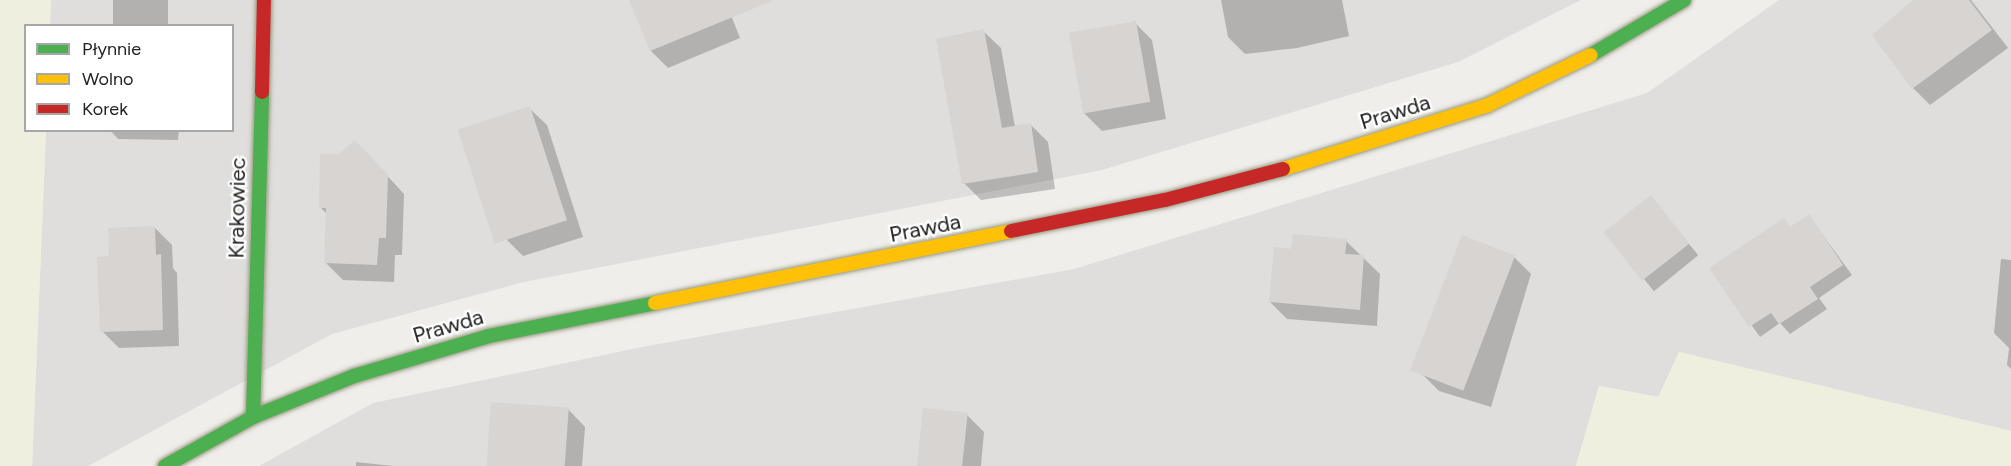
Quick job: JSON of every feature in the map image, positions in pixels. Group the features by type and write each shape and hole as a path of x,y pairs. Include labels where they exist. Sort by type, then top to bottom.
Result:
{"street":[{"name":"Krakowiec","path":"253,417 264,0"},
{"name":"Prawda","path":"165,466 253,417 354,376 489,336 1154,203 1277,171 1488,105 1570,68 1684,0"}],"shaded area":[{"path":"51,0 1581,0 1458,62 1102,170 524,282 332,334 88,466 32,466 46,132 234,132 234,24 50,24"},
{"path":"1779,0 2011,0 2011,431 1679,352 1659,397 1599,386 1576,466 259,466 373,403 642,347 1074,269 1647,93"}],"green space":[{"path":"0,0 51,0 50,24 24,24 24,132 46,132 32,466 0,466"},
{"path":"1679,352 2011,431 2011,466 1576,466 1599,386 1658,397"}],"building":[{"path":"629,0 771,0 772,1 650,51"},
{"path":"1913,0 1969,0 1992,30 1912,89 1872,35"},
{"path":"1136,21 1150,102 1083,114 1069,33"},
{"path":"984,29 1002,128 1031,123 1038,172 962,184 936,39"},
{"path":"530,106 567,220 495,244 458,129"},
{"path":"355,140 388,175 386,238 379,238 377,265 324,263 326,208 319,208 320,154 339,154"},
{"path":"1651,195 1689,244 1642,281 1604,232"},
{"path":"1809,214 1843,265 1810,287 1818,299 1779,324 1771,313 1749,327 1709,268 1784,218 1790,227"},
{"path":"155,226 156,255 161,254 163,330 100,332 97,257 109,256 108,228"},
{"path":"1293,234 1347,239 1345,254 1364,255 1360,310 1269,302 1274,247 1291,249"},
{"path":"1462,235 1515,255 1463,391 1410,370"},
{"path":"491,402 569,407 565,466 487,466"},
{"path":"923,408 968,413 962,466 917,466"}],"traffic: fast":[{"path":"1591,55 1684,0"},
{"path":"253,417 262,92"},
{"path":"165,466 253,417 354,376 489,336 655,303"}],"traffic: slow":[{"path":"1283,169 1488,105 1591,55"},
{"path":"655,303 1011,231"}],"traffic: jam":[{"path":"262,92 264,0"},
{"path":"1011,231 1165,200 1283,169"}]}
